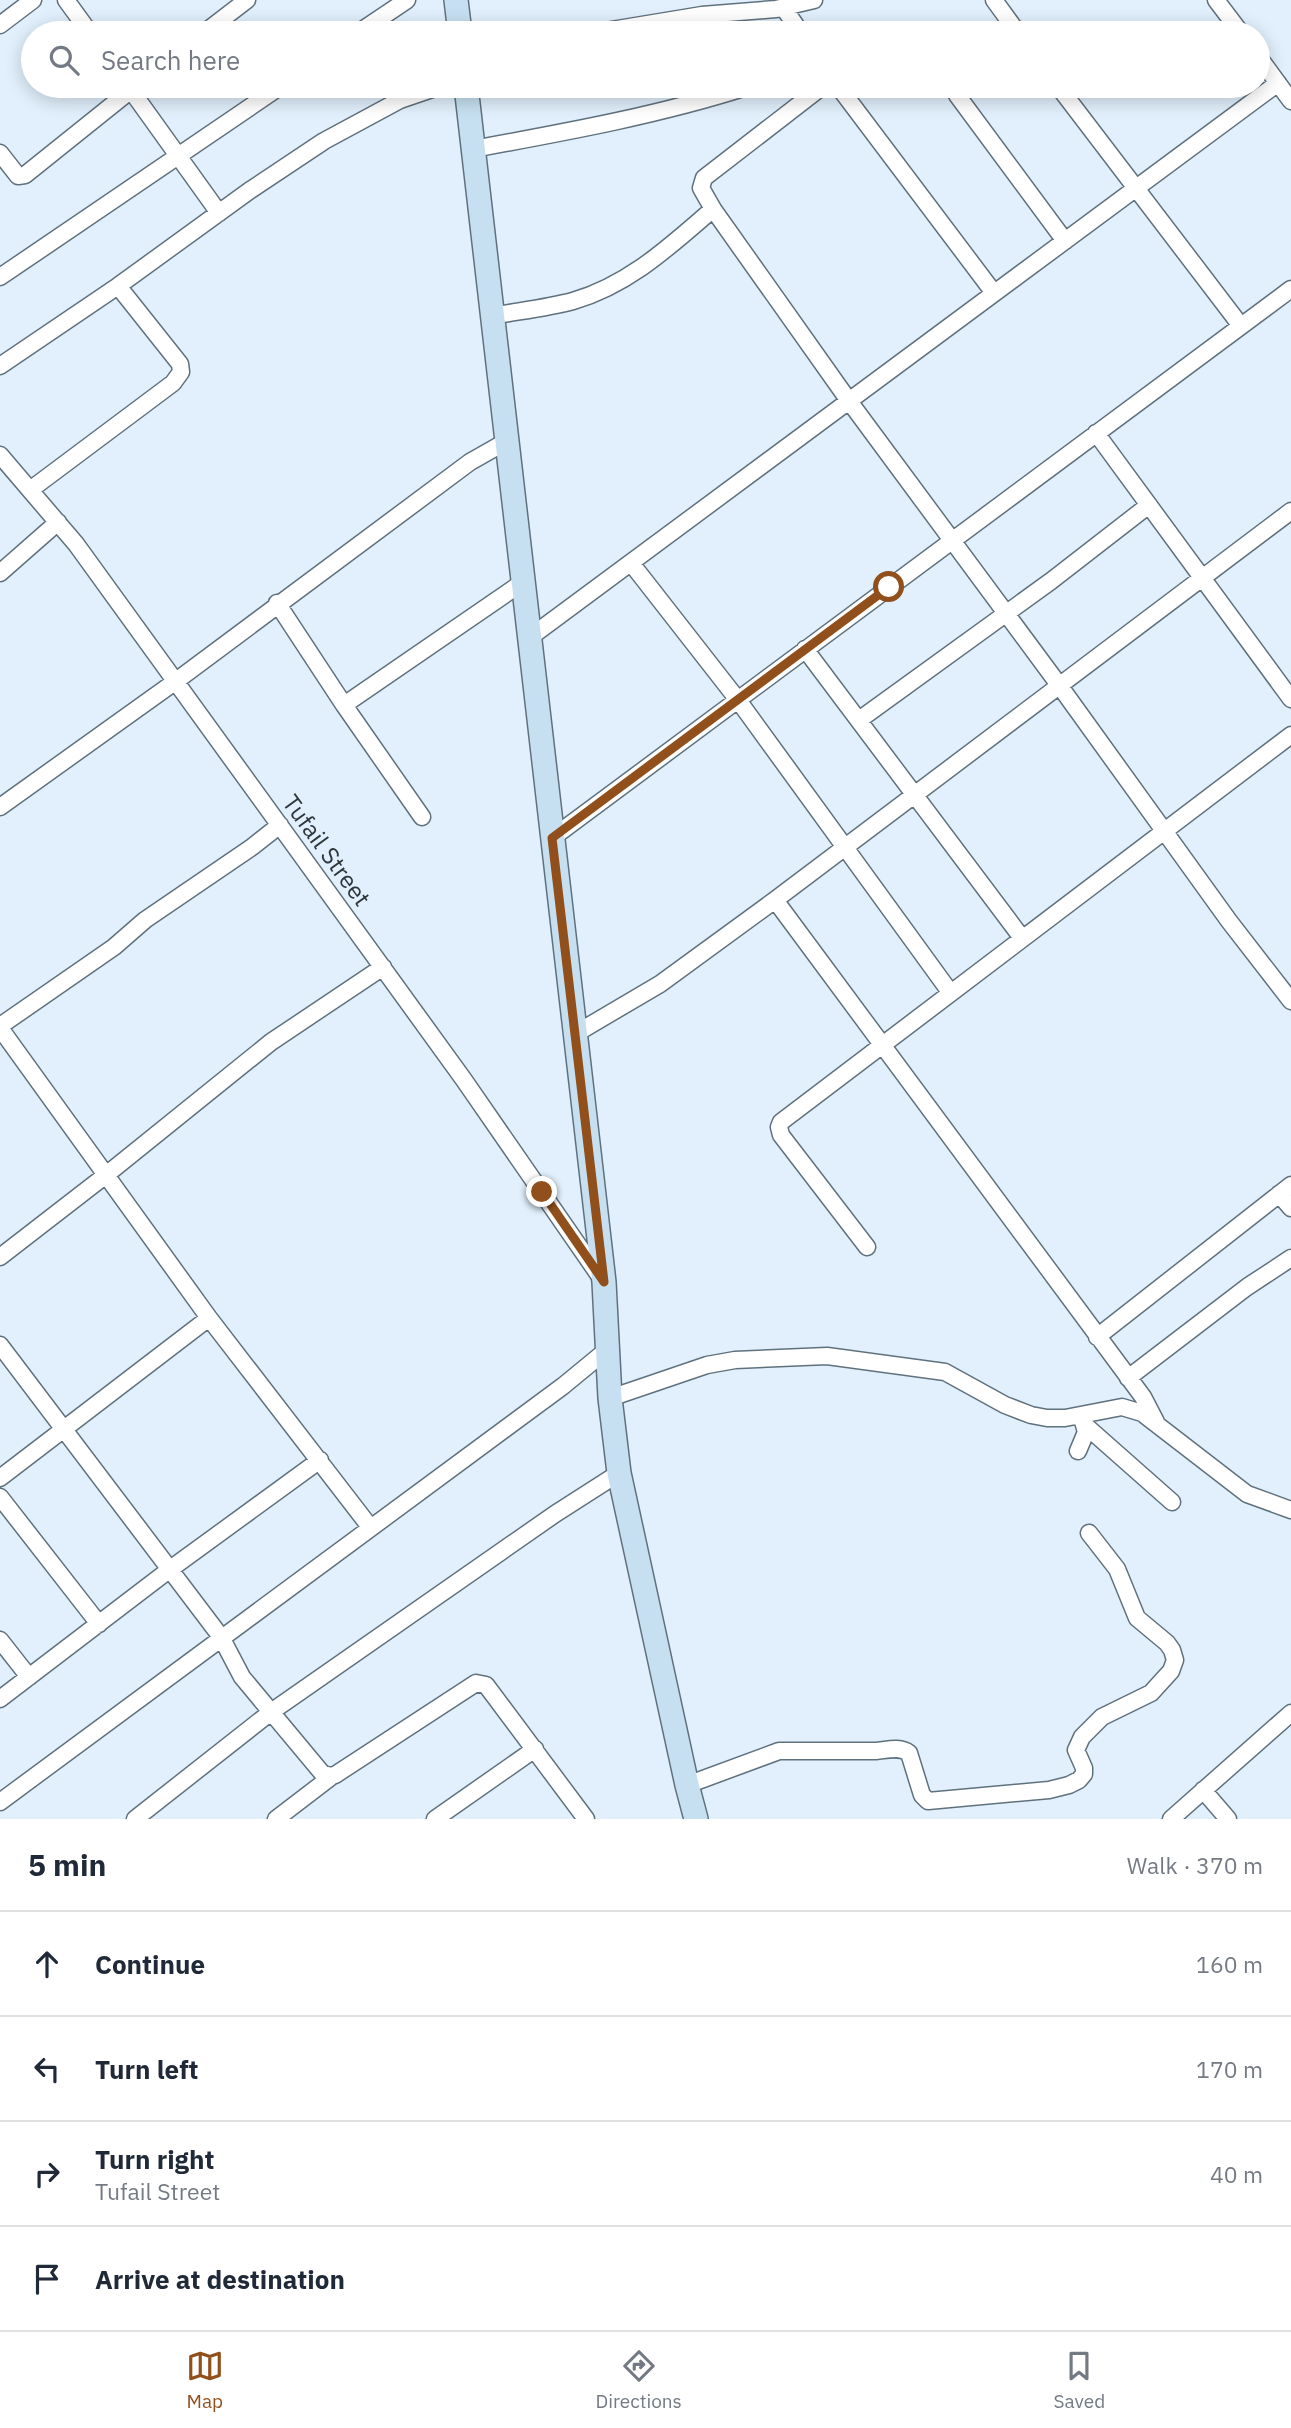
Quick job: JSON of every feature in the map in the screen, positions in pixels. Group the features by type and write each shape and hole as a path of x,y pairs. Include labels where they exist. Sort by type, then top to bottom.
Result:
{"main road":[{"path":"460,3 460,21"},
{"path":"467,98 604,1282 610,1398 619,1473 696,1819"}],"street":[{"path":"0,25 33,0"},
{"path":"66,0 81,21"},
{"path":"220,21 247,0"},
{"path":"376,21 407,0"},
{"path":"666,21 783,7 814,0"},
{"path":"994,0 1009,21"},
{"path":"1216,0 1232,21"},
{"path":"783,7 793,21"},
{"path":"1270,72 1291,101"},
{"path":"1270,89 1278,83"},
{"path":"0,153 18,176 25,175 119,98"},
{"path":"139,98 219,213"},
{"path":"0,277 263,98"},
{"path":"0,366 324,141 406,98"},
{"path":"473,149 569,131 708,98"},
{"path":"807,98 704,178 702,191 849,401 1291,1001"},
{"path":"847,98 994,293"},
{"path":"959,98 1065,241"},
{"path":"1067,98 1241,326"},
{"path":"529,638 1258,98"},
{"path":"492,316 572,301 604,289 661,254 713,209"},
{"path":"30,490 173,383 181,372 180,364 118,286"},
{"path":"552,838 1291,289"},
{"path":"1096,433 1291,699"},
{"path":"0,807 176,681 470,462 507,441"},
{"name":"Tufail Street","path":"0,455 76,544 464,1080 604,1282"},
{"path":"859,720 1051,581 1149,505"},
{"path":"575,1034 660,984 1291,512"},
{"path":"0,573 58,522"},
{"path":"631,563 738,700 950,992"},
{"path":"344,705 523,582"},
{"path":"278,603 344,705 422,817"},
{"path":"805,649 1023,937"},
{"path":"867,1247 781,1135 781,1122 1291,735"},
{"path":"280,825 0,1027 6,1049 106,1175 209,1318 370,1528"},
{"path":"775,900 1143,1397 1157,1424"},
{"path":"0,1256 106,1175 271,1042 383,967"},
{"path":"1097,1336 1285,1190 1291,1208"},
{"path":"1128,1378 1247,1287 1291,1258"},
{"path":"0,1478 209,1318"},
{"path":"0,1802 563,1386 608,1349"},
{"path":"3,1355 64,1430 221,1637 242,1677 319,1771 331,1777"},
{"path":"610,1398 708,1365 735,1360 827,1356 945,1372 1005,1405 1031,1415 1084,1421 1122,1407 1142,1413 1247,1494 1291,1510"},
{"path":"1078,1451 1084,1421"},
{"path":"1084,1421 1172,1502"},
{"path":"0,1699 169,1570 320,1460"},
{"path":"135,1819 271,1712 555,1514 619,1473"},
{"path":"0,1497 99,1624"},
{"path":"687,1785 779,1751 900,1749 909,1753 922,1795 928,1801 1049,1790 1079,1780 1084,1774 1084,1768 1076,1750 1082,1737 1102,1717 1151,1693 1171,1671 1175,1660 1167,1643 1137,1618 1117,1569 1089,1533"},
{"path":"0,1640 29,1677"},
{"path":"276,1819 331,1777 476,1684 489,1687 586,1819"},
{"path":"1171,1819 1291,1713"},
{"path":"435,1819 535,1749"},
{"path":"1203,1790 1228,1819"}],"route":[{"path":"542,1192 604,1282 552,838 889,587"}]}
